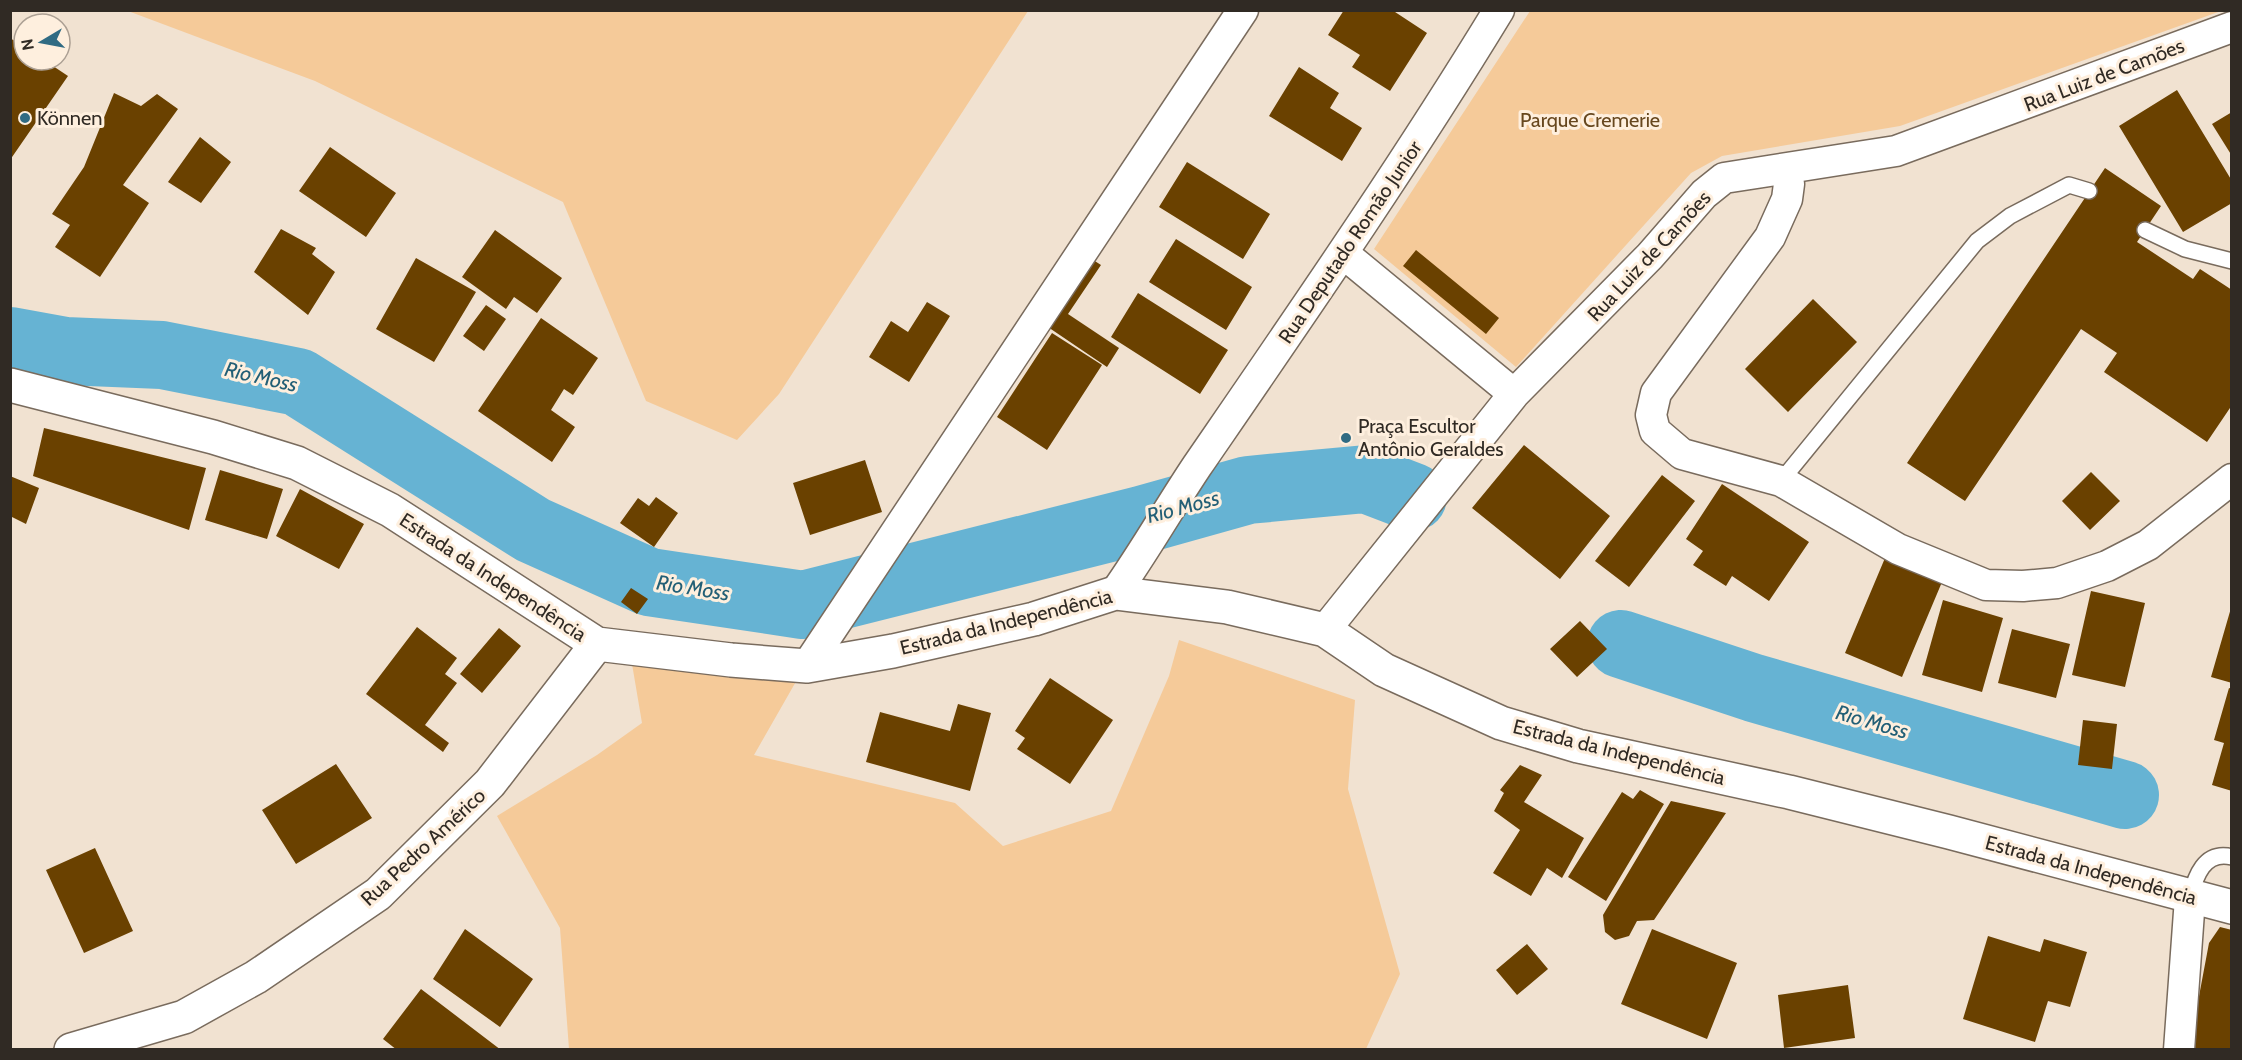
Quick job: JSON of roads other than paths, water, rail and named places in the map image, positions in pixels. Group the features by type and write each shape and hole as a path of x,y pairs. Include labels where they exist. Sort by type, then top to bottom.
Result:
{"street":[{"path":"808,664 1243,10"},
{"name":"Rua Deputado Romão Junior","path":"1116,592 1195,469 1344,254 1499,10"},
{"name":"Rua Luiz de Camões","path":"1325,630 1514,394 1642,264 1704,194 1724,178 1896,151 2232,27"},
{"path":"1785,170 1789,184 1787,199 1770,237 1656,393 1651,416 1655,431 1682,454 1781,481 1898,549 1986,585 2023,586 2057,583 2107,566 2148,545 2232,479"},
{"path":"1344,254 1514,394"},
{"name":"Estrada da Independência","path":"10,385 213,437 297,463 390,510 597,644 731,660 808,664 893,651 1034,619 1116,592 1227,608 1325,630 1384,670 1501,723 1578,746 1789,792 1949,832 2190,898 2232,907"},
{"name":"Rua Pedro Américo","path":"71,1050 184,1017 256,977 378,894 490,783 597,644"},
{"path":"2179,1050 2190,898"}],"lane":[{"path":"1781,481 1977,241 2010,216 2069,185 2089,191"},
{"path":"2145,230 2185,249 2232,261"},
{"path":"2190,898 2196,875 2206,861 2226,855 2232,857"}],"waterway":[{"name":"Rio Moss","path":"10,341 65,351 162,355 298,382 533,530 649,582 803,605 1141,520 1248,490 1366,479 1413,497"},
{"name":"Rio Moss","path":"1621,644 1754,688 2125,795"}],"place":[{"name":"Können","path":"25,118"},
{"name":"Praça Escultor Antônio Geraldes","path":"1346,438"}],"park label":[{"name":"Parque Cremerie","path":"1590,120"}]}
